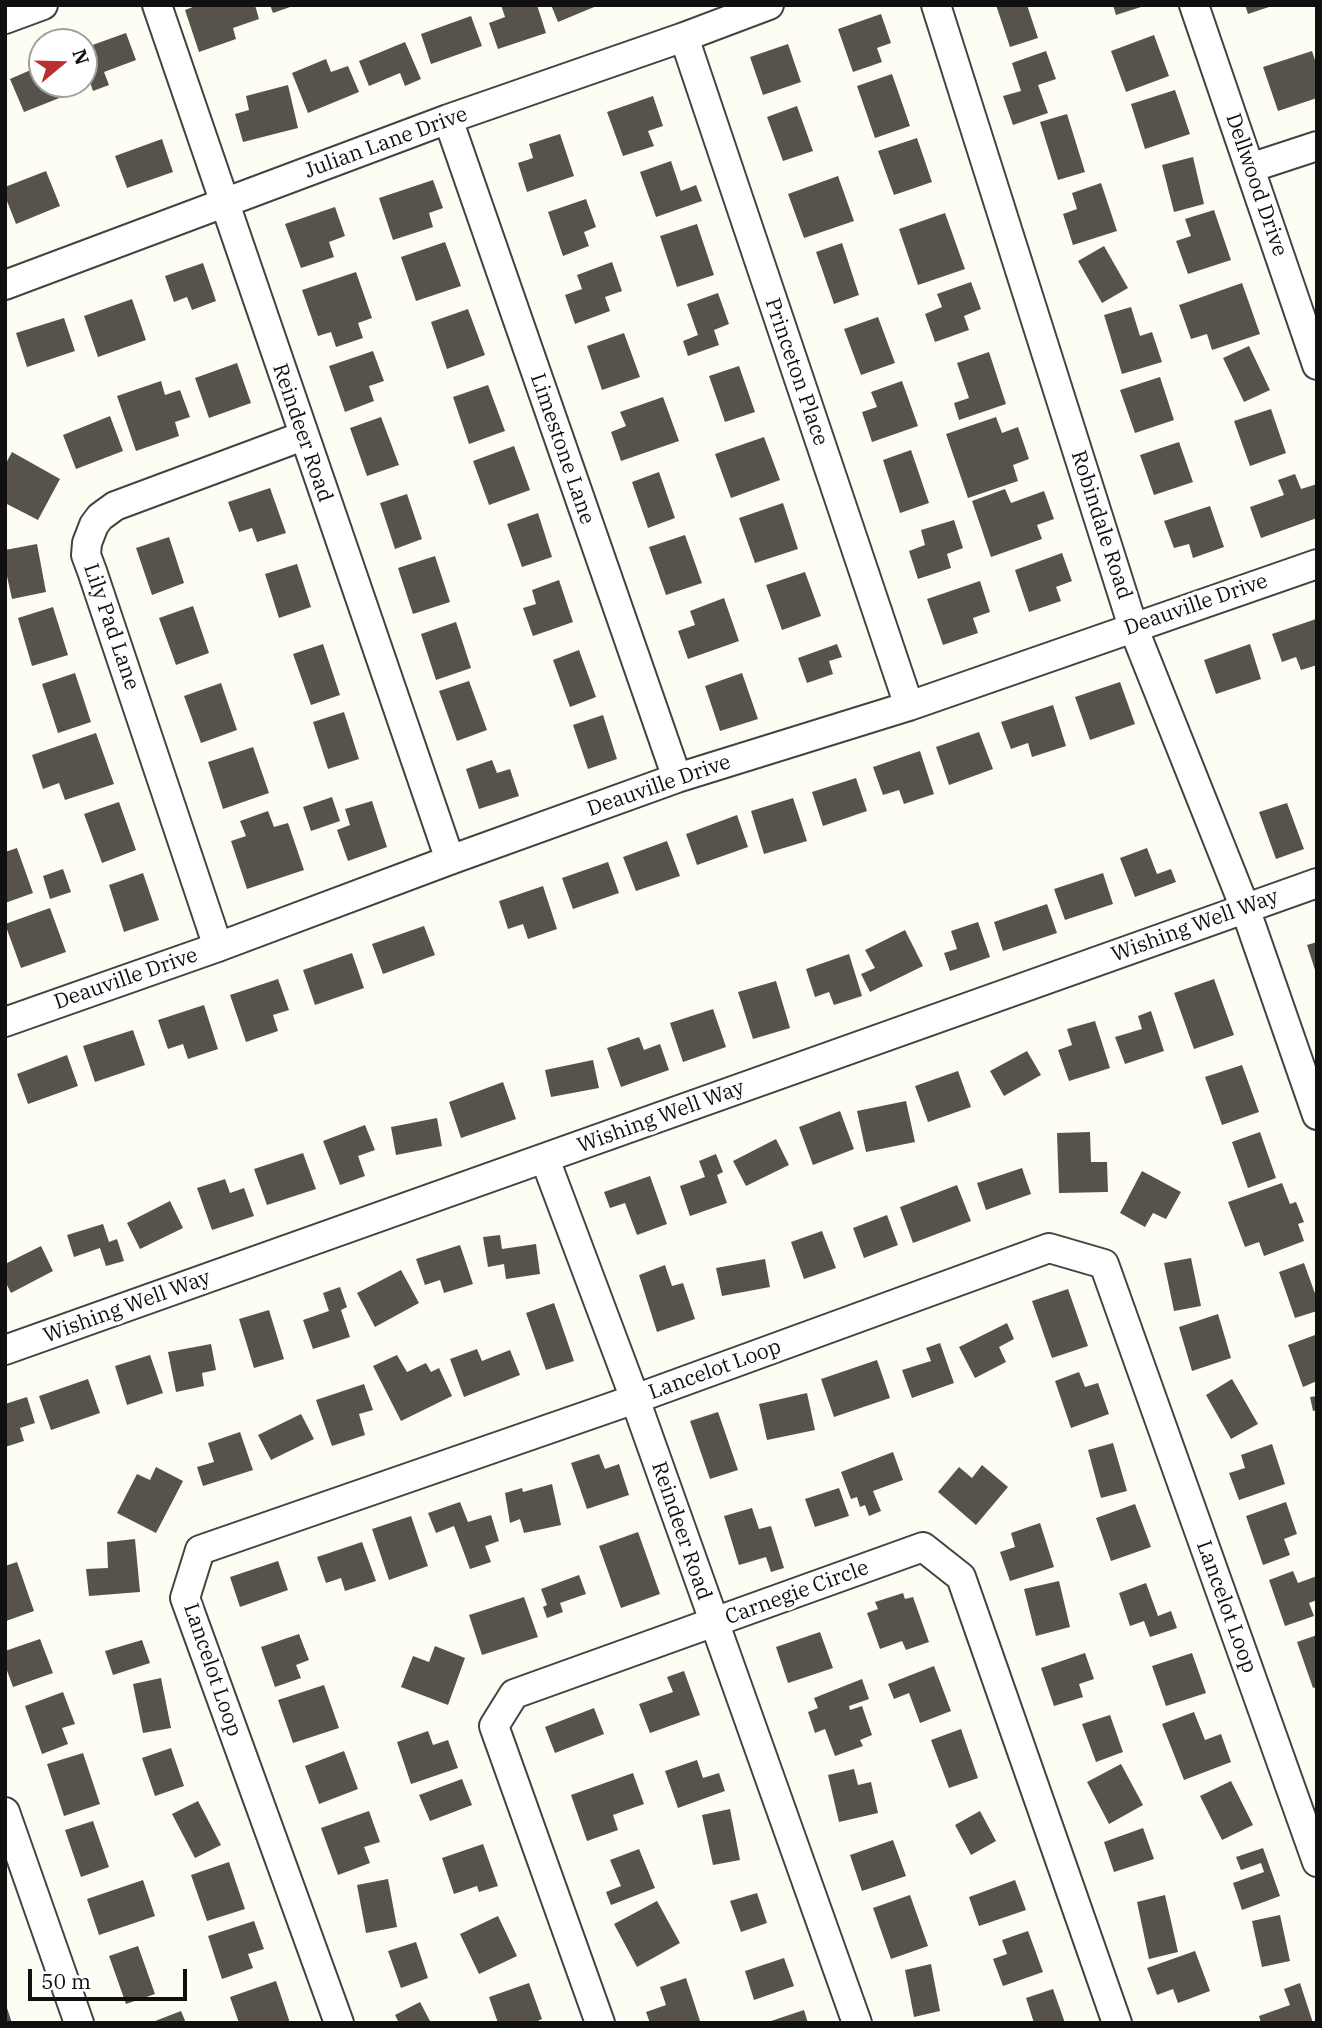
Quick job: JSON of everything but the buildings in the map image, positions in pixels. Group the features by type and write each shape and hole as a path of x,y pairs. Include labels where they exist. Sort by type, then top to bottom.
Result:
{"street":[{"path":"5,19 43,5"},
{"name":"Reindeer Road","path":"157,5 450,860"},
{"name":"Julian Lane Drive","path":"5,285 448,119 769,5"},
{"name":"Robindale Road","path":"936,5 1133,627 1245,908 1317,1115"},
{"name":"Dellwood Drive","path":"1194,5 1317,365"},
{"name":"Princeton Place","path":"684,37 908,706"},
{"name":"Limestone Lane","path":"448,119 677,778"},
{"path":"1250,168 1317,146"},
{"name":"Lily Pad Lane","path":"218,947 89,563 87,543 100,517 115,506 303,436"},
{"name":"Deauville Drive","path":"5,1022 218,947 677,778 908,706 1317,564"},
{"name":"Wishing Well Way","path":"5,1350 1317,883"},
{"name":"Reindeer Road","path":"545,1159 635,1399 857,2023"},
{"name":"Lancelot Loop","path":"339,2023 185,1598 200,1550 635,1399 1049,1248 1104,1264 1317,1862"},
{"name":"Carnegie Circle","path":"600,2023 494,1726 514,1694 923,1547 961,1577 1117,2023"},
{"path":"5,1812 79,2023"}]}
